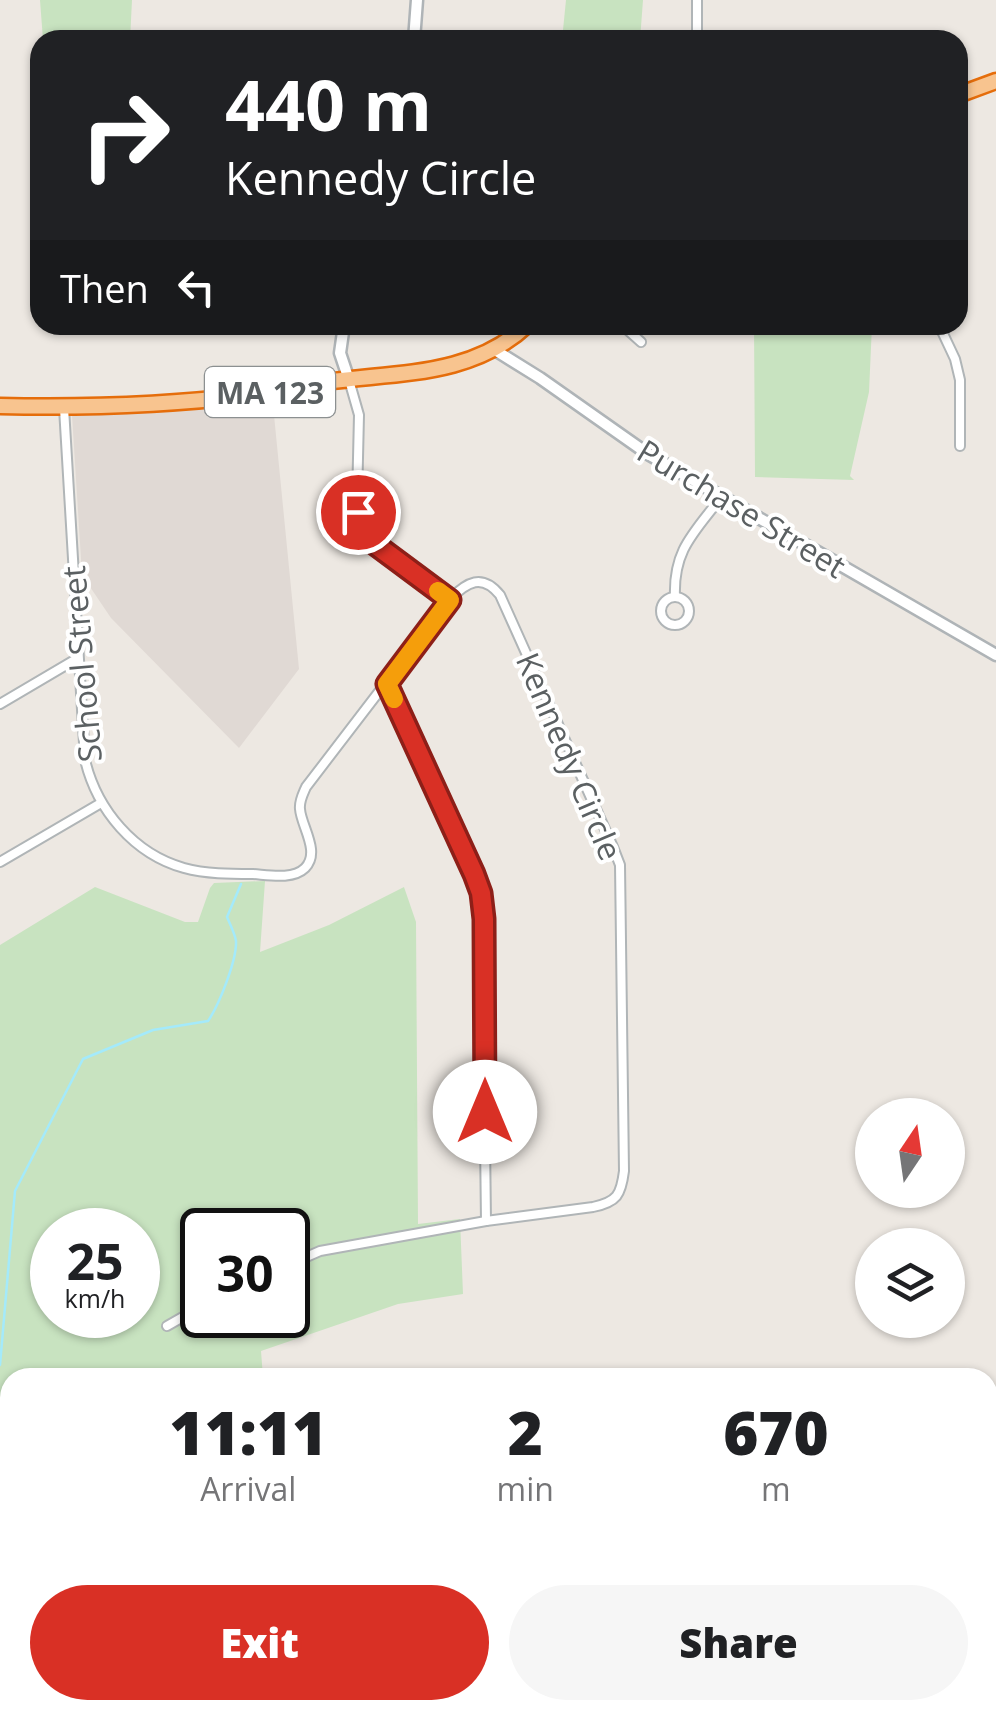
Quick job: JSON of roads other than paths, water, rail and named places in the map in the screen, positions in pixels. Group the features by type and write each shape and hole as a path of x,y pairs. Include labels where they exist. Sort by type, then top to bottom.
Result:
{"highway":[{"path":"968,91 996,81"},
{"name":"MA 123","path":"0,406 64,408 256,395 445,368 495,350 515,335"}],"street":[{"path":"415,30 417,0"},
{"path":"697,0 697,30"},
{"path":"343,335 340,353 359,415 357,501 362,528 376,545 450,600 387,684 474,874 482,900 486,1221"},
{"path":"633,335 641,342"},
{"path":"944,335 960,380 960,446"},
{"name":"Purchase Street","path":"495,350 648,454 996,654"},
{"name":"School Street","path":"64,408 86,760 101,803 139,845 182,868 220,874 285,875 301,871 308,864 310,842 300,812 302,798 387,684"},
{"path":"675,597 675,574 684,545 722,496"},
{"name":"Kennedy Circle","path":"310,1256 486,1221 606,1204 620,1191 624,1171 620,873 614,846 500,595 492,586 476,582 462,588 450,600"},
{"path":"0,704 78,658"},
{"path":"0,862 101,803"},
{"path":"168,1326 180,1319"}],"waterway":[{"path":"0,1365 15,1191 83,1059 153,1030 208,1021 234,959 236,941 227,917 241,884"}]}
